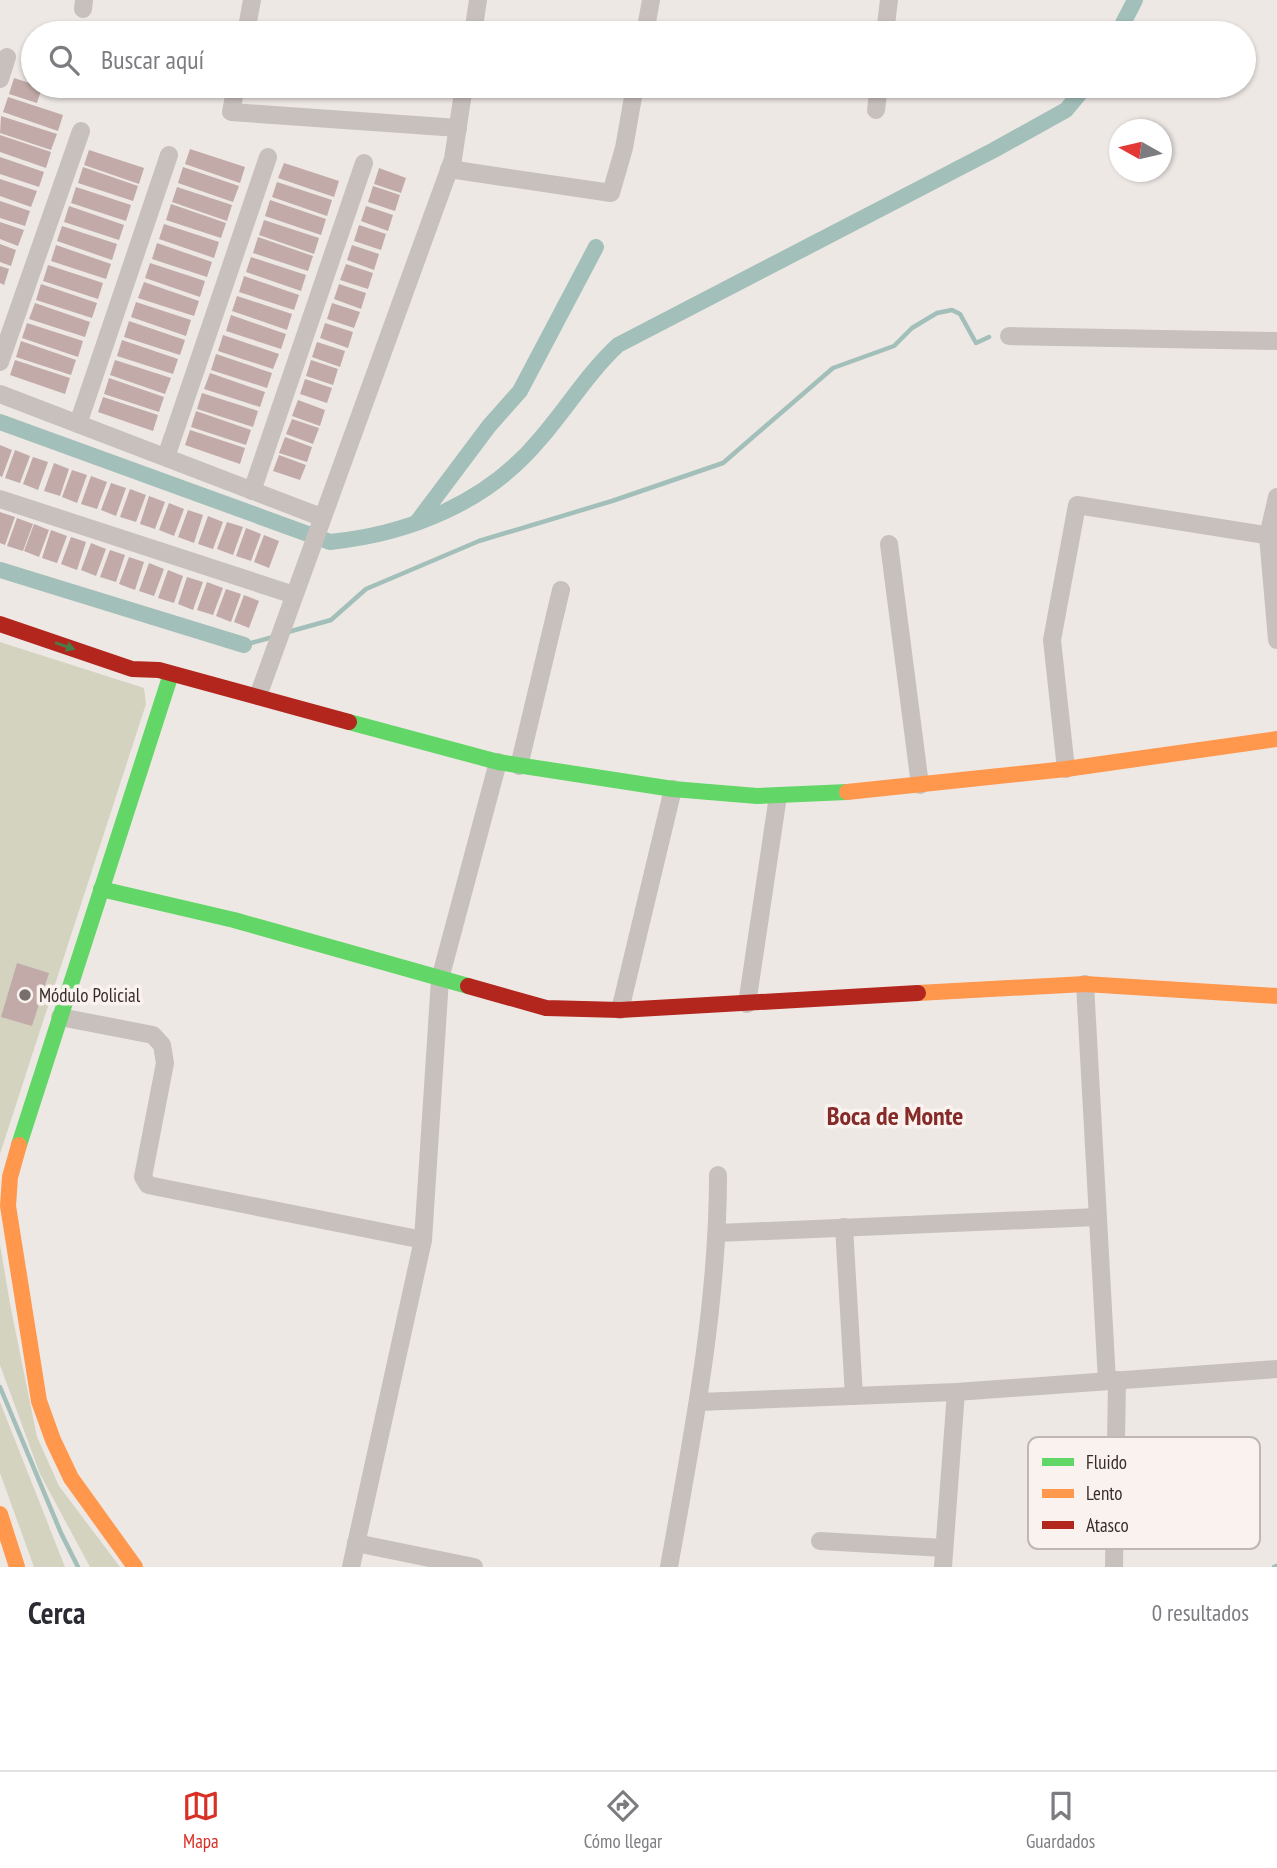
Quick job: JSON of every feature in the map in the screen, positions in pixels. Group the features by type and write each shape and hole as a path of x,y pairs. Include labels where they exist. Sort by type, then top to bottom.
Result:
{"street":[{"path":"248,21 252,0"},
{"path":"475,21 478,0"},
{"path":"647,21 651,0"},
{"path":"886,21 889,0"},
{"path":"0,79 8,57"},
{"path":"234,98 231,112 458,128"},
{"path":"258,696 449,169 462,98"},
{"path":"449,169 611,193 624,148 633,98"},
{"path":"876,110 878,98"},
{"path":"0,362 81,131"},
{"path":"78,424 169,155"},
{"path":"166,457 268,157"},
{"path":"252,491 364,163"},
{"path":"1009,336 1277,341"},
{"path":"0,394 321,517"},
{"path":"1277,497 1273,537 1277,640"},
{"path":"0,499 294,595"},
{"path":"1066,769 1052,640 1077,505 1273,537"},
{"path":"889,544 920,785"},
{"path":"519,766 561,590"},
{"path":"0,608 135,654 165,672"},
{"path":"0,624 132,669 165,672 498,762 673,789 778,796 867,791 1066,769 1277,739"},
{"path":"135,1567 71,1478 39,1401 8,1206 10,1177 19,1143 101,889 165,672"},
{"path":"351,1567 423,1240 440,979 498,762"},
{"path":"620,1010 673,789"},
{"path":"747,1004 778,796"},
{"path":"101,889 234,920 546,1007 620,1010 1085,984 1277,996"},
{"path":"1085,984 1097,1217 1112,1381 1113,1437"},
{"path":"60,1017 153,1035 163,1045 165,1063 143,1177 148,1185 423,1240"},
{"path":"669,1567 698,1402 718,1233 718,1175"},
{"path":"718,1233 1097,1217"},
{"path":"845,1227 854,1396"},
{"path":"698,1402 956,1392 1277,1369"},
{"path":"943,1567 956,1392"},
{"path":"0,1514 17,1567"},
{"path":"820,1541 944,1548"},
{"path":"356,1543 474,1567"},
{"path":"1114,1549 1114,1567"}],"green space":[{"path":"0,642 144,688 146,704 0,1154"},
{"path":"0,1244 37,1437 59,1486 120,1567 90,1567 40,1474 0,1365"},
{"path":"0,1402 65,1567 34,1567 0,1473"}],"building":[{"path":"14,78 21,80 21,98 9,94"},
{"path":"8,97 63,115 58,131 3,112"},
{"path":"21,98 39,98 37,103"},
{"path":"1,116 57,134 51,150 0,133"},
{"path":"0,135 51,152 46,168 0,152"},
{"path":"190,149 245,167 240,183 185,164"},
{"path":"89,150 144,168 139,184 84,165"},
{"path":"0,157 44,172 39,187 0,174"},
{"path":"284,163 339,181 334,197 278,178"},
{"path":"83,167 138,186 133,201 78,183"},
{"path":"183,167 239,186 233,202 178,183"},
{"path":"379,168 406,178 401,193 374,184"},
{"path":"0,179 37,191 31,207 0,196"},
{"path":"277,182 332,200 327,216 272,197"},
{"path":"373,186 400,195 395,211 368,202"},
{"path":"76,187 131,205 126,221 71,203"},
{"path":"177,187 232,205 227,221 172,202"},
{"path":"270,200 326,219 321,235 265,216"},
{"path":"0,201 30,211 25,226 0,218"},
{"path":"171,204 226,223 221,238 166,220"},
{"path":"69,206 124,225 119,240 64,222"},
{"path":"366,206 393,215 388,231 361,221"},
{"path":"264,220 319,238 314,254 259,235"},
{"path":"0,222 24,230 18,246 0,239"},
{"path":"164,224 219,242 214,258 159,239"},
{"path":"359,225 386,234 381,250 354,241"},
{"path":"62,226 117,244 112,260 57,241"},
{"path":"258,237 313,256 308,271 253,253"},
{"path":"157,243 212,262 207,277 152,259"},
{"path":"0,244 16,250 11,266 0,262"},
{"path":"56,245 111,264 106,279 51,261"},
{"path":"352,245 379,254 374,270 347,260"},
{"path":"251,257 306,275 301,291 246,272"},
{"path":"150,263 205,281 200,297 145,278"},
{"path":"346,264 373,273 368,289 340,280"},
{"path":"48,265 103,283 98,299 43,281"},
{"path":"0,266 9,269 4,285 0,283"},
{"path":"244,276 299,295 294,310 239,292"},
{"path":"144,282 199,301 194,316 138,298"},
{"path":"41,284 97,303 92,318 36,300"},
{"path":"339,284 366,293 361,309 334,299"},
{"path":"237,296 292,314 287,330 232,311"},
{"path":"136,302 191,320 186,336 131,317"},
{"path":"35,303 90,322 85,337 29,319"},
{"path":"332,303 360,312 354,328 327,319"},
{"path":"231,315 286,334 281,349 226,331"},
{"path":"129,321 185,340 180,355 124,337"},
{"path":"27,323 83,341 78,357 22,338"},
{"path":"325,323 353,332 348,348 320,338"},
{"path":"223,335 279,354 273,369 218,351"},
{"path":"122,340 178,359 173,374 117,356"},
{"path":"21,341 76,360 71,375 16,357"},
{"path":"317,342 345,351 340,367 312,357"},
{"path":"216,354 272,373 267,388 211,370"},
{"path":"15,360 70,378 65,394 10,375"},
{"path":"115,360 171,378 165,394 110,375"},
{"path":"311,360 338,369 333,385 306,376"},
{"path":"210,373 265,392 260,407 204,389"},
{"path":"109,378 164,397 159,412 104,394"},
{"path":"305,379 332,388 327,403 300,394"},
{"path":"202,393 258,411 253,427 197,409"},
{"path":"103,397 158,415 153,431 98,412"},
{"path":"298,400 325,410 320,426 292,416"},
{"path":"196,411 251,430 246,445 191,427"},
{"path":"292,419 319,428 313,444 286,434"},
{"path":"190,430 245,448 240,464 185,445"},
{"path":"285,437 312,447 307,462 279,453"},
{"path":"0,445 12,450 2,477 0,476"},
{"path":"15,450 30,456 20,483 5,478"},
{"path":"279,455 306,465 300,480 273,471"},
{"path":"33,457 48,462 38,490 23,484"},
{"path":"54,463 69,469 60,496 44,491"},
{"path":"72,470 87,475 77,503 62,497"},
{"path":"91,476 107,482 97,509 81,504"},
{"path":"111,483 126,488 116,516 101,510"},
{"path":"130,489 146,495 136,522 120,517"},
{"path":"149,496 165,502 155,529 140,524"},
{"path":"169,503 184,509 174,536 159,530"},
{"path":"188,510 203,515 194,543 178,537"},
{"path":"0,512 15,517 5,545 0,543"},
{"path":"208,516 223,522 213,549 198,544"},
{"path":"17,518 33,524 23,551 7,546"},
{"path":"227,522 243,527 233,555 217,549"},
{"path":"34,524 49,530 39,557 24,551"},
{"path":"246,528 261,534 251,561 236,556"},
{"path":"51,530 67,536 57,563 42,558"},
{"path":"264,535 279,541 269,568 254,562"},
{"path":"71,537 86,542 77,570 61,564"},
{"path":"91,543 106,549 96,576 81,570"},
{"path":"110,550 125,555 116,582 100,577"},
{"path":"129,557 144,562 135,590 119,584"},
{"path":"149,563 164,569 154,596 139,591"},
{"path":"168,570 183,576 174,603 158,598"},
{"path":"187,577 203,582 193,610 178,604"},
{"path":"207,582 223,588 213,615 197,610"},
{"path":"226,589 241,594 231,622 216,616"},
{"path":"244,595 259,601 249,628 234,622"},
{"name":"Módulo Policial","path":"17,963 49,973 32,1026 1,1017"}],"waterway":[{"path":"1124,21 1135,0"},
{"path":"0,422 330,542 360,538 418,523 472,497 519,461 618,345 994,150 1066,110 1076,98"},
{"path":"417,522 489,426 520,391 596,247"},
{"path":"288,632 331,620 366,589 479,541 612,501 723,463 833,368 894,346 912,328 937,313 952,310 960,314 976,343 989,337"},
{"path":"0,570 244,645"},
{"path":"244,645 273,637"},
{"path":"0,1387 78,1567"}],"traffic: fast":[{"path":"19,1145 171,674"},
{"path":"349,722 498,762 673,789 757,796 847,792"},
{"path":"101,889 234,920 468,986"}],"traffic: slow":[{"path":"847,792 1066,769 1277,739"},
{"path":"918,993 1085,984 1277,996"},
{"path":"19,1145 10,1177 8,1206 39,1401 71,1478 135,1567"},
{"path":"0,1514 17,1567"}],"traffic: jam":[{"path":"0,624 132,669 159,670 349,722"},
{"path":"468,986 546,1008 620,1010 918,993"}],"place":[{"name":"Módulo Policial","path":"25,995"}],"district":[{"name":"Boca de Monte","path":"895,1116"}]}
